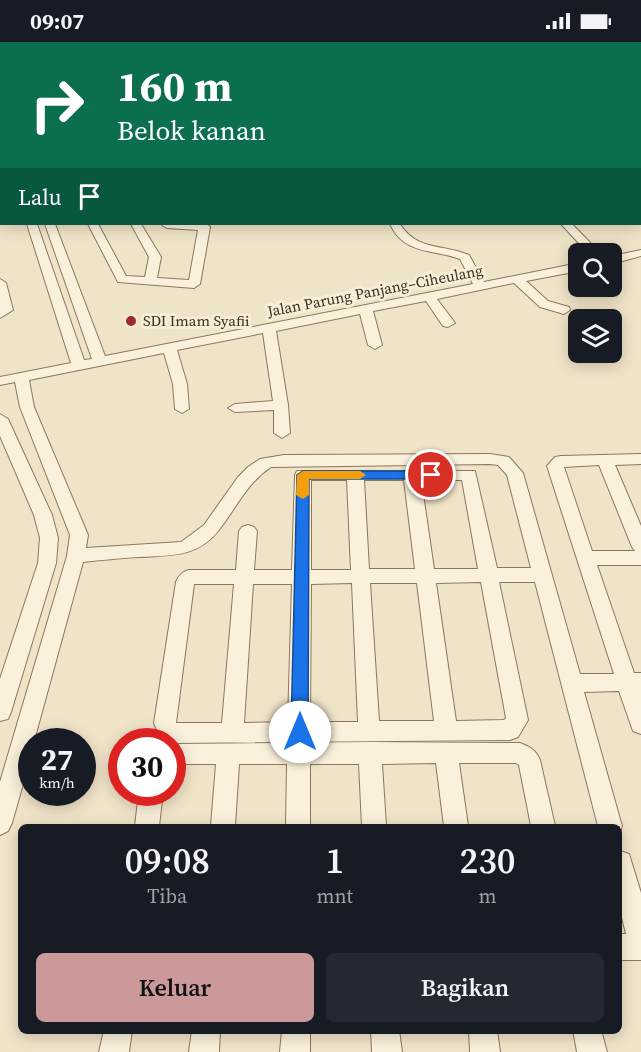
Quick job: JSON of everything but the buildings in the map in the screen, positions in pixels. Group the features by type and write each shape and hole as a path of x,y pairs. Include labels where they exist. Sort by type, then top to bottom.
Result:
{"street":[{"path":"32,225 78,364"},
{"path":"50,225 100,361"},
{"path":"94,225 121,278 151,279 191,285 196,283 204,227 163,238 138,225"},
{"path":"395,225 400,235 410,244 465,257 481,287"},
{"path":"567,225 585,243"},
{"path":"151,279 163,238"},
{"path":"622,258 641,253"},
{"name":"Jalan Parung Panjang–Ciheulang","path":"0,381 78,364 170,349 366,311 568,269"},
{"path":"516,279 544,304 564,310"},
{"path":"0,314 7,310 1,289"},
{"path":"430,297 448,323"},
{"path":"366,311 375,345"},
{"path":"269,329 281,405 282,433"},
{"path":"170,349 180,384 182,409"},
{"path":"0,823 76,556 79,535 27,407 21,376"},
{"path":"235,408 281,405"},
{"path":"0,419 43,515 49,538 47,563 0,712"},
{"path":"76,556 141,550 175,550 188,546 202,537 218,520 238,490 255,471 267,463 285,460 490,459 503,462 515,473 609,824"},
{"path":"605,459 641,548"},
{"path":"641,459 561,461 555,466 585,558 634,682 641,724"},
{"path":"298,824 303,475 469,475 517,720 510,730 446,742"},
{"path":"355,475 374,824"},
{"path":"412,475 456,824"},
{"path":"223,824 248,531"},
{"path":"585,558 641,558"},
{"path":"230,743 169,733 165,723 185,582 189,577 541,575"},
{"path":"571,683 634,682"},
{"path":"186,751 230,743 446,742 524,754 529,760 543,824"},
{"path":"147,824 149,806"},
{"path":"622,870 641,941"},
{"path":"622,947 641,947"},
{"path":"114,1052 116,1034"},
{"path":"204,1052 206,1034"},
{"path":"295,1052 296,1034"},
{"path":"385,1034 387,1052"},
{"path":"483,1034 485,1052"},
{"path":"588,1034 592,1052"}],"slow traffic":[{"path":"303,495 303,475 360,475"}],"place":[{"name":"SDI Imam Syafii","path":"131,321"}],"route":[{"path":"300,732 303,475 431,475"}]}
